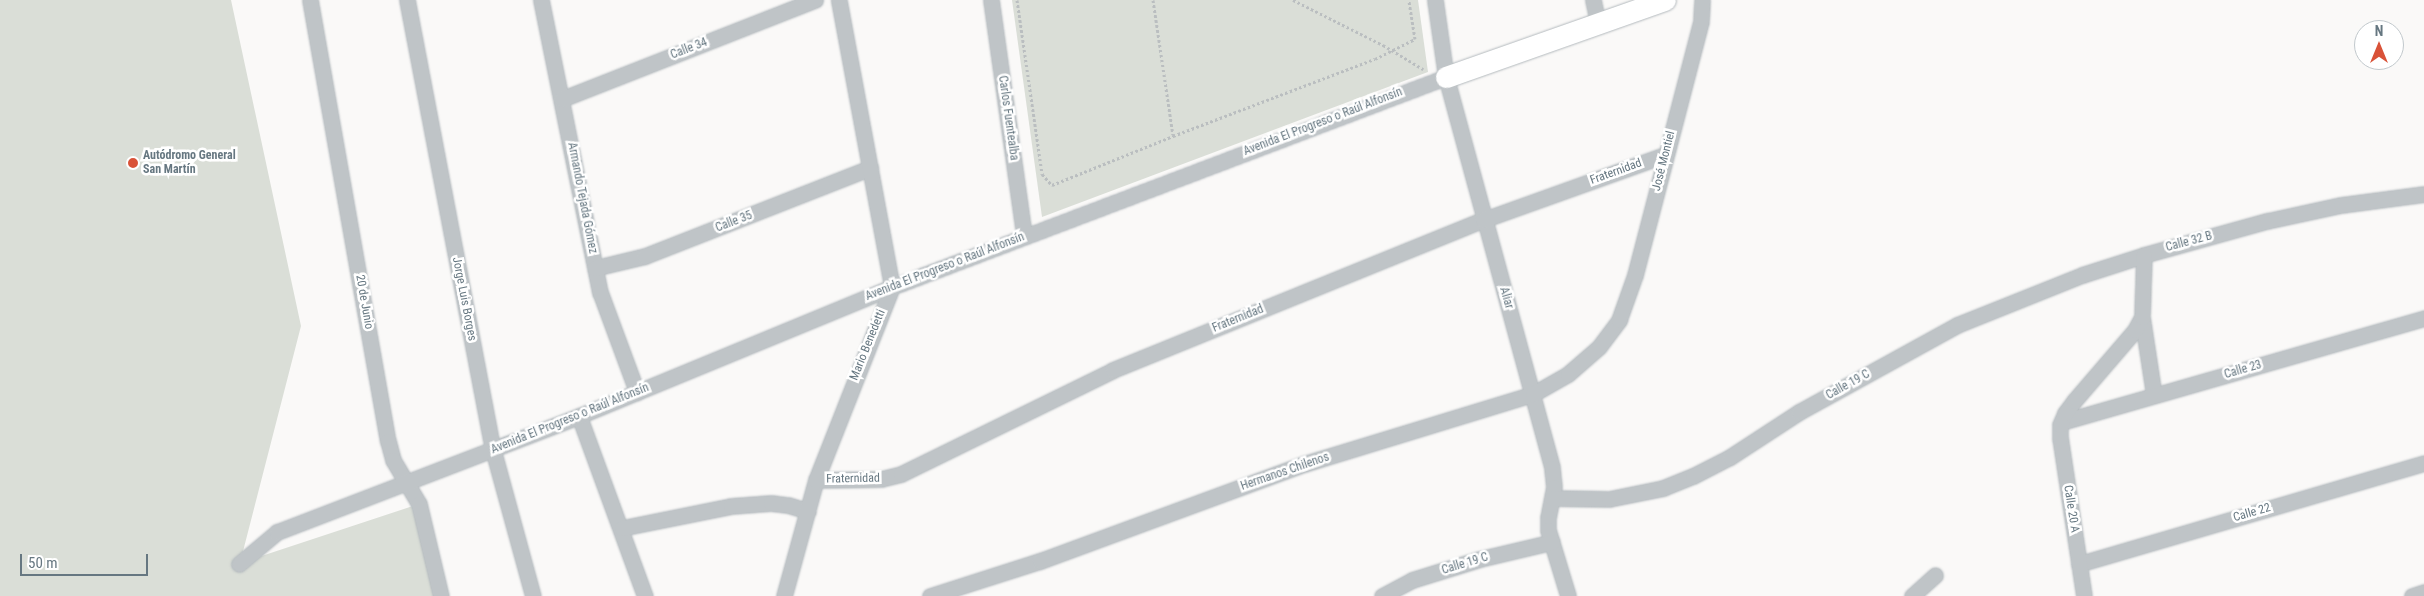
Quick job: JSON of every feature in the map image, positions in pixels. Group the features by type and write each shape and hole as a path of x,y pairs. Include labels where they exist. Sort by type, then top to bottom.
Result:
{"street":[{"name":"20 de Junio","path":"310,0 388,441 393,460 419,504 441,596"},
{"name":"Jorge Luis Borges","path":"407,0 493,450 533,596"},
{"name":"Armando Tejada Gómez","path":"541,0 600,292 637,392"},
{"name":"Calle 34","path":"562,99 815,0"},
{"path":"839,0 892,287"},
{"name":"Carlos Fuentealba","path":"991,0 1024,236"},
{"name":"Aliar","path":"1435,0 1441,78 1484,220 1552,468 1554,487 1548,518 1552,542 1568,596"},
{"path":"1593,0 1598,24"},
{"name":"Avenida El Progreso o Raúl Alfonsín","path":"239,564 277,532 579,416 892,287 1441,78 1665,0"},
{"name":"José Montiel","path":"1619,320 1635,275 1701,21 1702,0"},
{"name":"Fraternidad","path":"816,480 881,480 901,474 1113,370 1484,220 1665,155"},
{"name":"Calle 35","path":"595,268 645,256 870,168"},
{"name":"Calle 32 B","path":"2144,255 2276,219 2341,205 2424,194"},
{"path":"2144,255 2142,317 2154,395"},
{"name":"Calle 19 C","path":"1552,498 1609,499 1663,488 1686,479 1730,457 1799,412 1957,325 2082,275 2144,255"},
{"name":"Mario Benedetti","path":"784,596 816,480 871,336 892,287"},
{"path":"2062,422 2074,401 2135,330 2142,317"},
{"name":"Calle 23","path":"2062,422 2424,318"},
{"name":"Hermanos Chilenos","path":"930,596 1040,561 1304,464 1533,394 1568,374 1599,347 1619,320"},
{"path":"579,416 622,528 645,596"},
{"name":"Calle 20 A","path":"2062,422 2060,438 2084,596"},
{"name":"Calle 22","path":"2079,564 2424,463"},
{"path":"622,528 731,506 771,503 788,505 808,511"},
{"name":"Calle 19 C","path":"1382,596 1412,580 1480,558 1552,542"},
{"path":"1912,596 1935,575"},
{"path":"2412,596 2424,592"}],"path":[{"path":"1017,0 1042,174 1052,185 1392,51 1415,39 1409,0"},
{"path":"1153,0 1173,136"},
{"path":"1294,0 1441,78"}],"shaded area":[{"name":"Autódromo General San Martín","path":"0,0 231,0 301,326 240,563 419,504 438,596 0,596"},
{"path":"1012,0 1418,0 1428,72 1042,217"}],"place":[{"name":"Autódromo General San Martín","path":"133,163"}]}
